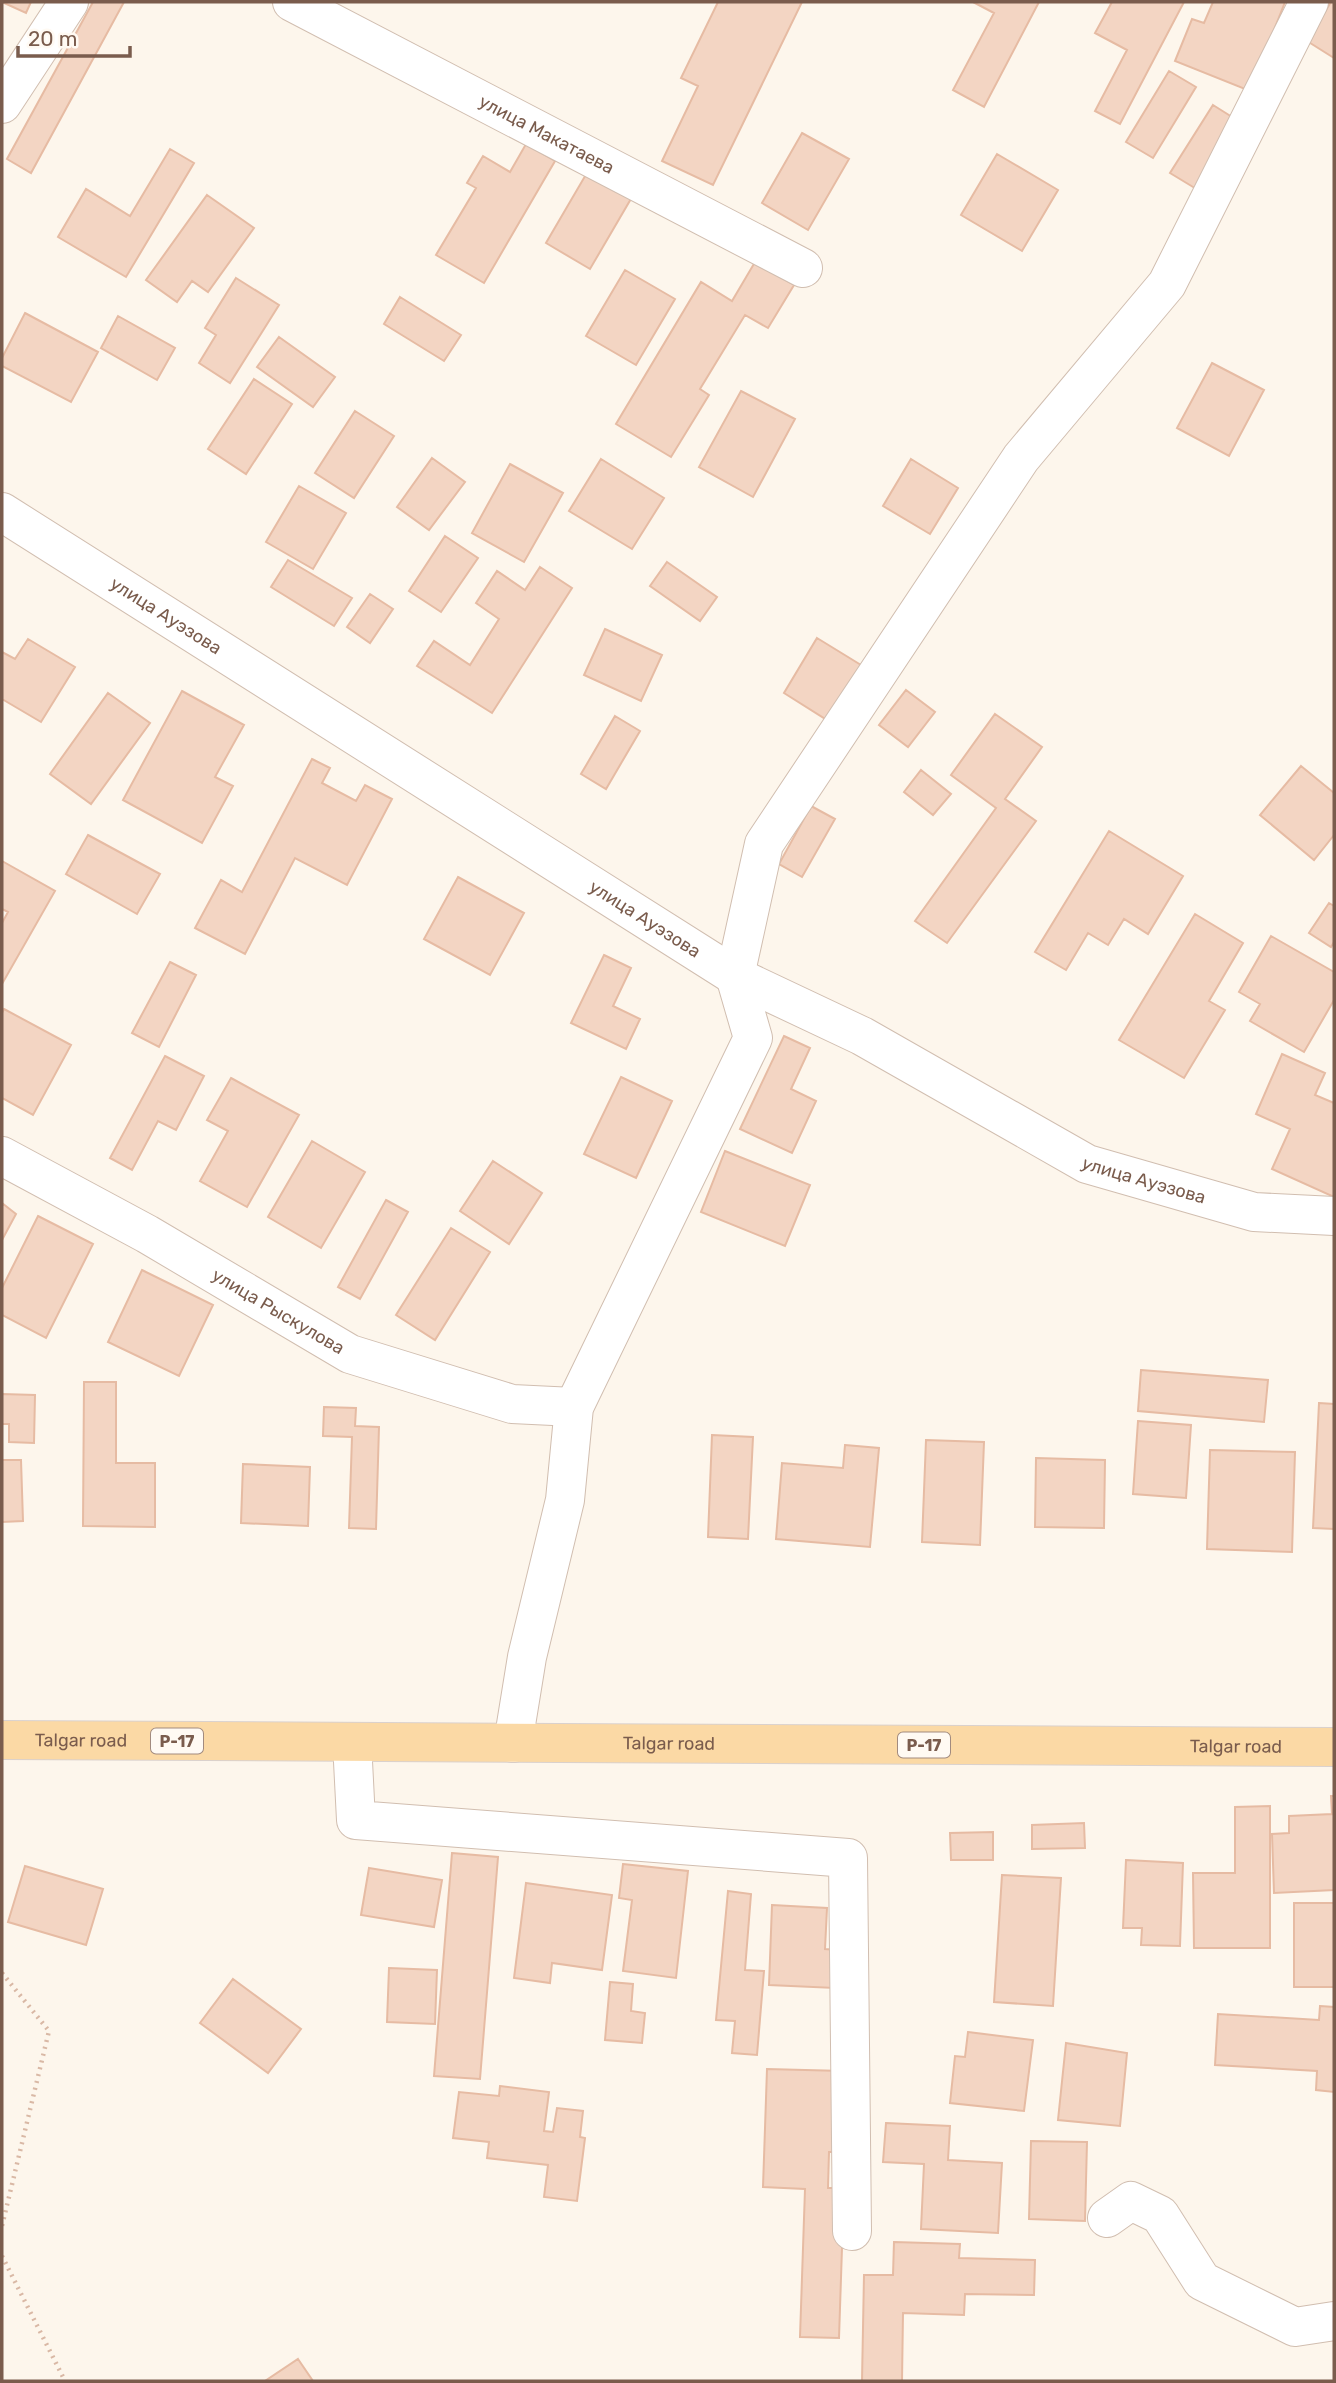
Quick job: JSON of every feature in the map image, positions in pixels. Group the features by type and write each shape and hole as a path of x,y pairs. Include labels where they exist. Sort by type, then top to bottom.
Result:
{"main road":[{"name":"Talgar road","path":"2,1740 1334,1747"}],"street":[{"path":"2,104 69,2"},
{"name":"улица Макатаева","path":"292,2 803,268"},
{"path":"513,1743 527,1657 565,1500 574,1407 753,1038 735,976 764,844 1021,458 1167,284 1309,2"},
{"name":"улица Ауэзова","path":"2,512 735,976 862,1036 1087,1164 1254,1212 1334,1216"},
{"name":"улица Рыскулова","path":"2,1156 147,1234 350,1354 512,1404 574,1407"},
{"path":"352,1742 356,1820 848,1858 852,2231"},
{"path":"1107,2218 1131,2201 1160,2215 1202,2281 1295,2327 1334,2321"}],"path":[{"path":"2,1973 49,2031 2,2225"},
{"path":"2,2256 65,2381"}],"building":[{"path":"2,2 31,2 26,13"},
{"path":"93,2 124,2 31,173 7,159"},
{"path":"718,2 802,2 713,185 662,161 698,86 681,78"},
{"path":"973,2 1039,2 984,107 953,90 994,13"},
{"path":"1112,2 1184,2 1120,124 1095,111 1127,50 1095,33"},
{"path":"1213,2 1285,2 1250,91 1175,61 1192,19 1204,23"},
{"path":"1331,2 1334,2 1334,58 1307,41"},
{"path":"1169,71 1196,87 1153,158 1126,142"},
{"path":"1213,105 1240,122 1198,190 1170,173"},
{"path":"802,133 849,159 808,230 762,203"},
{"path":"526,144 555,161 484,283 436,255 476,188 467,183 483,156 510,172"},
{"path":"170,149 194,163 126,277 58,237 86,189 130,216"},
{"path":"997,154 1058,190 1022,251 961,215"},
{"path":"588,171 632,197 590,269 546,243"},
{"path":"207,195 254,228 208,292 192,281 177,302 146,280"},
{"path":"755,262 794,285 768,328 745,315 700,389 709,395 671,457 616,424 701,282 732,301"},
{"path":"625,270 675,299 636,365 586,336"},
{"path":"236,278 279,305 230,383 199,363 216,335 205,328"},
{"path":"400,297 461,335 444,361 384,324"},
{"path":"25,313 98,352 71,402 2,366 2,358"},
{"path":"118,316 175,348 157,380 101,348"},
{"path":"279,337 335,377 313,407 257,367"},
{"path":"1212,363 1264,390 1229,456 1177,428"},
{"path":"254,379 292,404 246,474 208,449"},
{"path":"741,391 795,419 753,497 699,467"},
{"path":"355,411 394,436 354,498 315,473"},
{"path":"432,458 465,482 429,530 397,507"},
{"path":"601,459 664,498 632,549 569,511"},
{"path":"911,459 958,488 930,534 883,506"},
{"path":"510,464 563,493 524,562 472,533"},
{"path":"299,486 346,513 313,569 266,542"},
{"path":"445,536 478,558 441,612 409,591"},
{"path":"288,560 352,598 334,626 271,587"},
{"path":"667,562 717,597 700,621 650,586"},
{"path":"540,567 572,588 492,713 417,666 434,641 470,665 499,619 476,603 497,571 525,590"},
{"path":"370,594 393,609 370,643 347,627"},
{"path":"605,629 662,655 641,701 584,675"},
{"path":"817,638 861,665 827,720 784,693"},
{"path":"28,639 75,667 41,722 2,699 2,652 15,659"},
{"path":"906,690 935,712 908,747 879,725"},
{"path":"182,691 244,725 215,777 233,786 202,843 123,800"},
{"path":"108,693 150,723 91,804 50,774"},
{"path":"995,714 1042,747 1005,799 1036,821 947,943 915,921 996,808 951,775"},
{"path":"615,716 640,731 606,789 581,774"},
{"path":"312,759 330,768 322,783 356,801 365,785 392,799 347,885 295,858 245,954 195,928 221,880 242,892"},
{"path":"1301,766 1334,793 1334,835 1314,860 1260,815"},
{"path":"921,770 951,794 933,815 904,792"},
{"path":"811,806 835,819 802,877 779,864"},
{"path":"1109,831 1183,876 1148,934 1124,919 1108,945 1088,933 1066,970 1035,952"},
{"path":"88,835 160,874 137,914 66,874"},
{"path":"2,861 55,891 2,984 2,923 8,912 2,909"},
{"path":"458,877 524,913 490,975 424,939"},
{"path":"1329,903 1334,906 1334,942 1331,947 1309,933"},
{"path":"1195,914 1243,943 1209,1001 1225,1010 1184,1078 1119,1040"},
{"path":"1271,936 1334,972 1334,1000 1304,1052 1250,1021 1260,1004 1239,992"},
{"path":"604,955 631,968 613,1006 640,1019 626,1049 571,1023"},
{"path":"170,962 196,975 159,1047 132,1033"},
{"path":"4,1009 71,1045 33,1115 2,1098"},
{"path":"784,1036 810,1048 791,1089 816,1101 792,1153 740,1129"},
{"path":"1282,1054 1325,1073 1315,1095 1334,1103 1334,1197 1272,1169 1290,1129 1256,1114"},
{"path":"165,1056 204,1076 176,1130 158,1121 132,1170 110,1158"},
{"path":"621,1077 672,1101 636,1178 584,1154"},
{"path":"231,1078 299,1115 247,1207 200,1181 228,1131 207,1120"},
{"path":"312,1141 365,1172 321,1248 268,1217"},
{"path":"725,1151 810,1185 785,1246 701,1212"},
{"path":"493,1161 542,1193 509,1244 460,1211"},
{"path":"386,1200 408,1212 360,1299 338,1287"},
{"path":"2,1203 16,1214 2,1240"},
{"path":"38,1216 93,1244 46,1338 2,1315 2,1288"},
{"path":"451,1228 490,1252 435,1340 396,1315"},
{"path":"142,1270 213,1305 179,1376 108,1342"},
{"path":"1141,1370 1268,1380 1264,1422 1138,1411"},
{"path":"84,1382 116,1382 116,1463 155,1463 155,1527 83,1526"},
{"path":"2,1394 35,1395 34,1443 9,1442 9,1424 2,1424"},
{"path":"1319,1403 1334,1404 1334,1529 1313,1528"},
{"path":"324,1407 356,1408 355,1426 379,1427 376,1529 349,1528 352,1437 323,1436"},
{"path":"1138,1421 1191,1425 1186,1498 1133,1494"},
{"path":"712,1435 753,1437 748,1539 708,1537"},
{"path":"926,1440 984,1442 980,1545 922,1542"},
{"path":"845,1445 879,1448 870,1547 776,1539 782,1463 843,1468"},
{"path":"1210,1450 1295,1452 1292,1552 1207,1549"},
{"path":"1036,1458 1105,1460 1104,1528 1035,1527"},
{"path":"2,1460 21,1460 23,1521 2,1522"},
{"path":"243,1464 310,1467 308,1526 241,1523"},
{"path":"1331,1796 1334,1796 1334,1890 1274,1893 1272,1834 1289,1833 1289,1816 1332,1814"},
{"path":"1270,1806 1270,1948 1194,1948 1193,1873 1235,1873 1235,1807"},
{"path":"1084,1823 1085,1848 1032,1849 1032,1825"},
{"path":"993,1832 993,1860 951,1860 950,1833"},
{"path":"452,1853 498,1857 480,2079 434,2076"},
{"path":"1126,1860 1183,1863 1180,1946 1141,1945 1142,1928 1123,1928"},
{"path":"623,1864 688,1871 676,1978 623,1971 632,1900 619,1898"},
{"path":"25,1866 103,1889 86,1945 8,1922"},
{"path":"369,1868 442,1880 434,1927 361,1915"},
{"path":"1002,1875 1061,1878 1053,2006 994,2002"},
{"path":"526,1883 612,1895 602,1970 552,1963 550,1983 514,1978"},
{"path":"728,1891 751,1894 745,1970 764,1971 757,2055 732,2053 735,2021 716,2020"},
{"path":"1294,1903 1334,1903 1334,1987 1294,1987"},
{"path":"772,1905 827,1908 825,1949 837,1950 835,1988 769,1985"},
{"path":"389,1968 437,1970 435,2024 387,2022"},
{"path":"233,1979 301,2029 268,2073 200,2023"},
{"path":"610,1982 633,1984 631,2011 645,2013 642,2043 605,2040"},
{"path":"1320,2006 1334,2007 1334,2092 1316,2090 1317,2071 1215,2065 1218,2014 1319,2020"},
{"path":"968,2032 1033,2040 1024,2111 950,2103 955,2056 965,2057"},
{"path":"1066,2043 1127,2053 1120,2126 1058,2120"},
{"path":"767,2069 843,2071 840,2152 829,2152 828,2188 844,2188 839,2338 800,2337 805,2189 763,2187"},
{"path":"500,2086 549,2092 544,2131 553,2132 557,2108 583,2111 580,2137 585,2138 577,2201 544,2197 548,2165 487,2158 489,2142 453,2138 459,2092 499,2096"},
{"path":"886,2123 950,2126 948,2160 1002,2163 998,2233 921,2229 924,2164 883,2162"},
{"path":"1031,2141 1087,2142 1085,2221 1029,2219"},
{"path":"894,2242 960,2244 959,2258 1035,2260 1034,2295 965,2294 964,2315 903,2313 902,2381 862,2381 864,2275 893,2275"},
{"path":"298,2359 313,2381 265,2381"}]}
